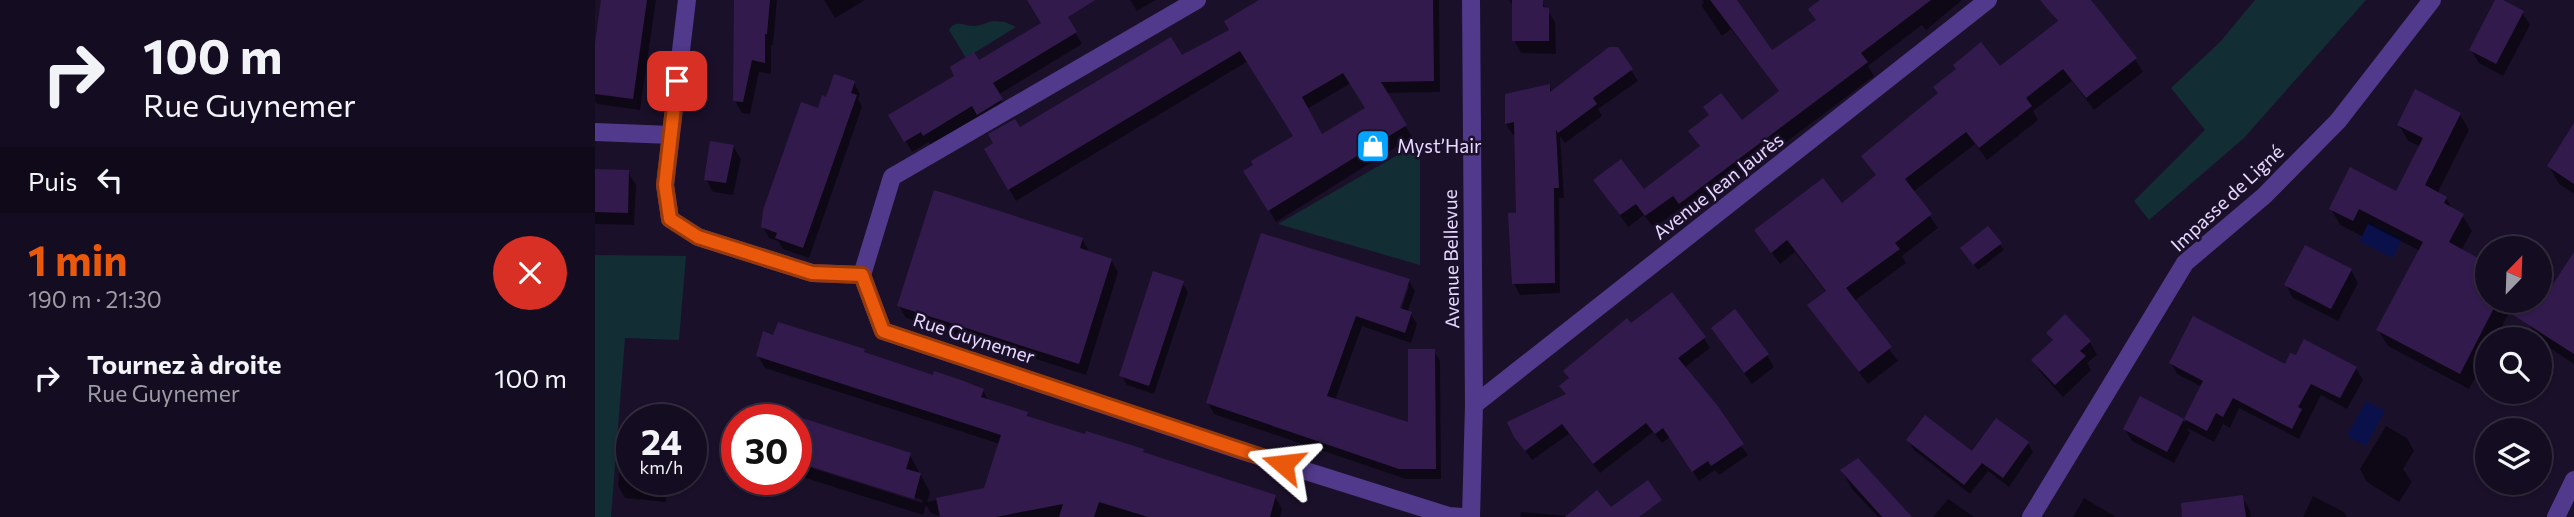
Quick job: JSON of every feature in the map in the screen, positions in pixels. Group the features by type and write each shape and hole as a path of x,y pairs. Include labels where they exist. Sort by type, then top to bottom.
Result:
{"street":[{"path":"687,0 665,185 670,219 698,237 812,273 862,275 893,177 1197,0"},
{"name":"Avenue Bellevue","path":"1471,0 1471,517"},
{"name":"Avenue Jean Jaurès","path":"1473,405 1988,0"},
{"name":"Impasse de Ligné","path":"2031,517 2185,263 2264,196 2338,121 2432,0"},
{"path":"595,132 671,135"},
{"name":"Rue Guynemer","path":"862,275 883,331 1236,449 1449,516 1462,517"},
{"path":"2556,517 2574,480"}],"green space":[{"path":"2255,0 2366,0 2244,138 2149,220 2134,201 2205,130 2171,88 2220,42"},
{"path":"994,21 1016,27 966,58 949,30 952,26 976,26"},
{"path":"1420,142 1420,265 1278,224"},
{"path":"595,255 686,256 679,340 625,338 620,404 616,404 616,453 611,517 595,517"}],"shaded area":[{"path":"2369,222 2402,239 2393,258 2359,241"},
{"path":"2366,401 2385,411 2366,446 2347,436"}],"building":[{"path":"601,0 647,0 633,99 595,94 595,43"},
{"path":"734,0 770,0 765,34 765,63 752,60 743,102 733,101"},
{"path":"1027,0 1095,0 1068,17 1077,32 993,83 1003,99 977,115 972,106 923,136 921,132 904,142 888,115 954,76 950,67 974,52 979,60 1041,23"},
{"path":"1259,0 1433,0 1434,81 1381,82 1407,125 1268,211 1243,171 1253,165 1251,161 1293,136 1240,51 1008,190 984,149 993,143 988,134 1015,119 1020,127 1171,37 1182,55 1229,30 1224,21","holes":["1343,73 1365,108 1322,134 1302,97"]},
{"path":"1512,0 1543,0 1543,7 1549,8 1549,41 1512,41"},
{"path":"1710,0 1737,0 1772,50 1816,20 1808,9 1820,0 1931,0 1861,53 1868,62 1679,204 1673,196 1645,216 1636,204 1620,215 1593,180 1621,159 1644,189 1700,146 1688,131 1709,115 1703,107 1721,93 1742,120 1779,91"},
{"path":"2040,0 2091,0 2137,58 2086,98 2063,69 2026,98 2032,106 1979,148 1966,132 1905,179 1932,214 1895,243 1900,249 1846,288 1892,347 1859,372 1807,305 1826,291 1787,240 1771,253 1754,230 1823,178 1842,203 1876,175 1861,156 1938,93 1933,87 1956,69 1953,65 1981,42 2000,66 2058,21"},
{"path":"2495,0 2503,0 2524,11 2496,64 2469,50"},
{"path":"1609,47 1618,47 1633,69 1593,98 1597,104 1558,133 1556,130 1559,188 1554,188 1555,283 1512,284 1508,213 1516,213 1514,122 1505,124 1505,94 1550,84 1550,92"},
{"path":"834,74 855,81 851,93 857,95 803,248 775,238 777,233 761,227 763,210 801,102 818,108 822,95 826,97"},
{"path":"2415,89 2461,113 2425,185 2447,197 2444,203 2464,214 2449,242 2475,256 2475,313 2491,313 2484,327 2475,327 2475,345 2460,374 2376,330 2423,242 2359,209 2353,221 2329,209 2350,167 2396,191 2423,138 2397,125"},
{"path":"2574,123 2574,184 2547,166"},
{"path":"710,141 734,145 726,183 704,180"},
{"path":"595,169 629,170 628,213 595,212"},
{"path":"934,190 1083,238 1080,248 1112,259 1079,364 897,306"},
{"path":"1988,226 2002,243 1973,265 1960,248"},
{"path":"1261,233 1410,279 1400,308 1412,312 1405,333 1356,316 1327,396 1408,422 1408,349 1435,349 1436,469 1399,469 1206,403"},
{"path":"2305,245 2352,269 2331,309 2284,285"},
{"path":"2574,252 2574,354 2552,340 2552,327 2532,327 2510,313 2552,313 2552,286"},
{"path":"1153,271 1184,281 1149,386 1119,376"},
{"path":"1672,292 1706,337 1678,358 1717,405 1744,444 1711,466 1708,461 1692,472 1663,428 1655,434 1646,423 1593,464 1562,424 1525,451 1507,422 1566,394 1559,386 1569,378 1563,371 1627,318 1631,323"},
{"path":"1735,309 1769,354 1744,373 1711,328"},
{"path":"2065,314 2091,341 2080,351 2086,356 2055,385 2031,360 2053,340 2046,333"},
{"path":"2193,316 2285,364 2290,353 2296,355 2304,339 2357,367 2340,398 2311,384 2298,407 2302,409 2292,429 2233,398 2223,417 2216,413 2207,431 2184,419 2203,381 2169,363"},
{"path":"778,322 865,349 864,352 933,375 934,371 961,380 984,389 981,397 1028,412 1027,416 1144,449 1143,452 1276,495 1270,517 1148,517 1099,502 1094,517 1059,517 1063,504 996,517 940,517 936,498 984,488 1001,435 756,356 763,331 773,335"},
{"path":"2140,396 2184,419 2167,452 2123,429"},
{"path":"1925,415 1972,451 1996,418 2029,442 2003,478 1982,463 1964,485 1906,440"},
{"path":"812,421 911,453 906,469 921,473 914,499 812,467"},
{"path":"1858,458 1912,517 1882,517 1840,470"},
{"path":"1648,480 1662,500 1639,517 1565,517 1597,490 1611,507"},
{"path":"2243,495 2246,517 2182,517 2181,503"}],"place":[{"name":"Myst’Hair","path":"1373,146"}],"route":[{"path":"677,81 665,185 670,219 698,237 812,273 862,275 883,331 1283,464"}]}
